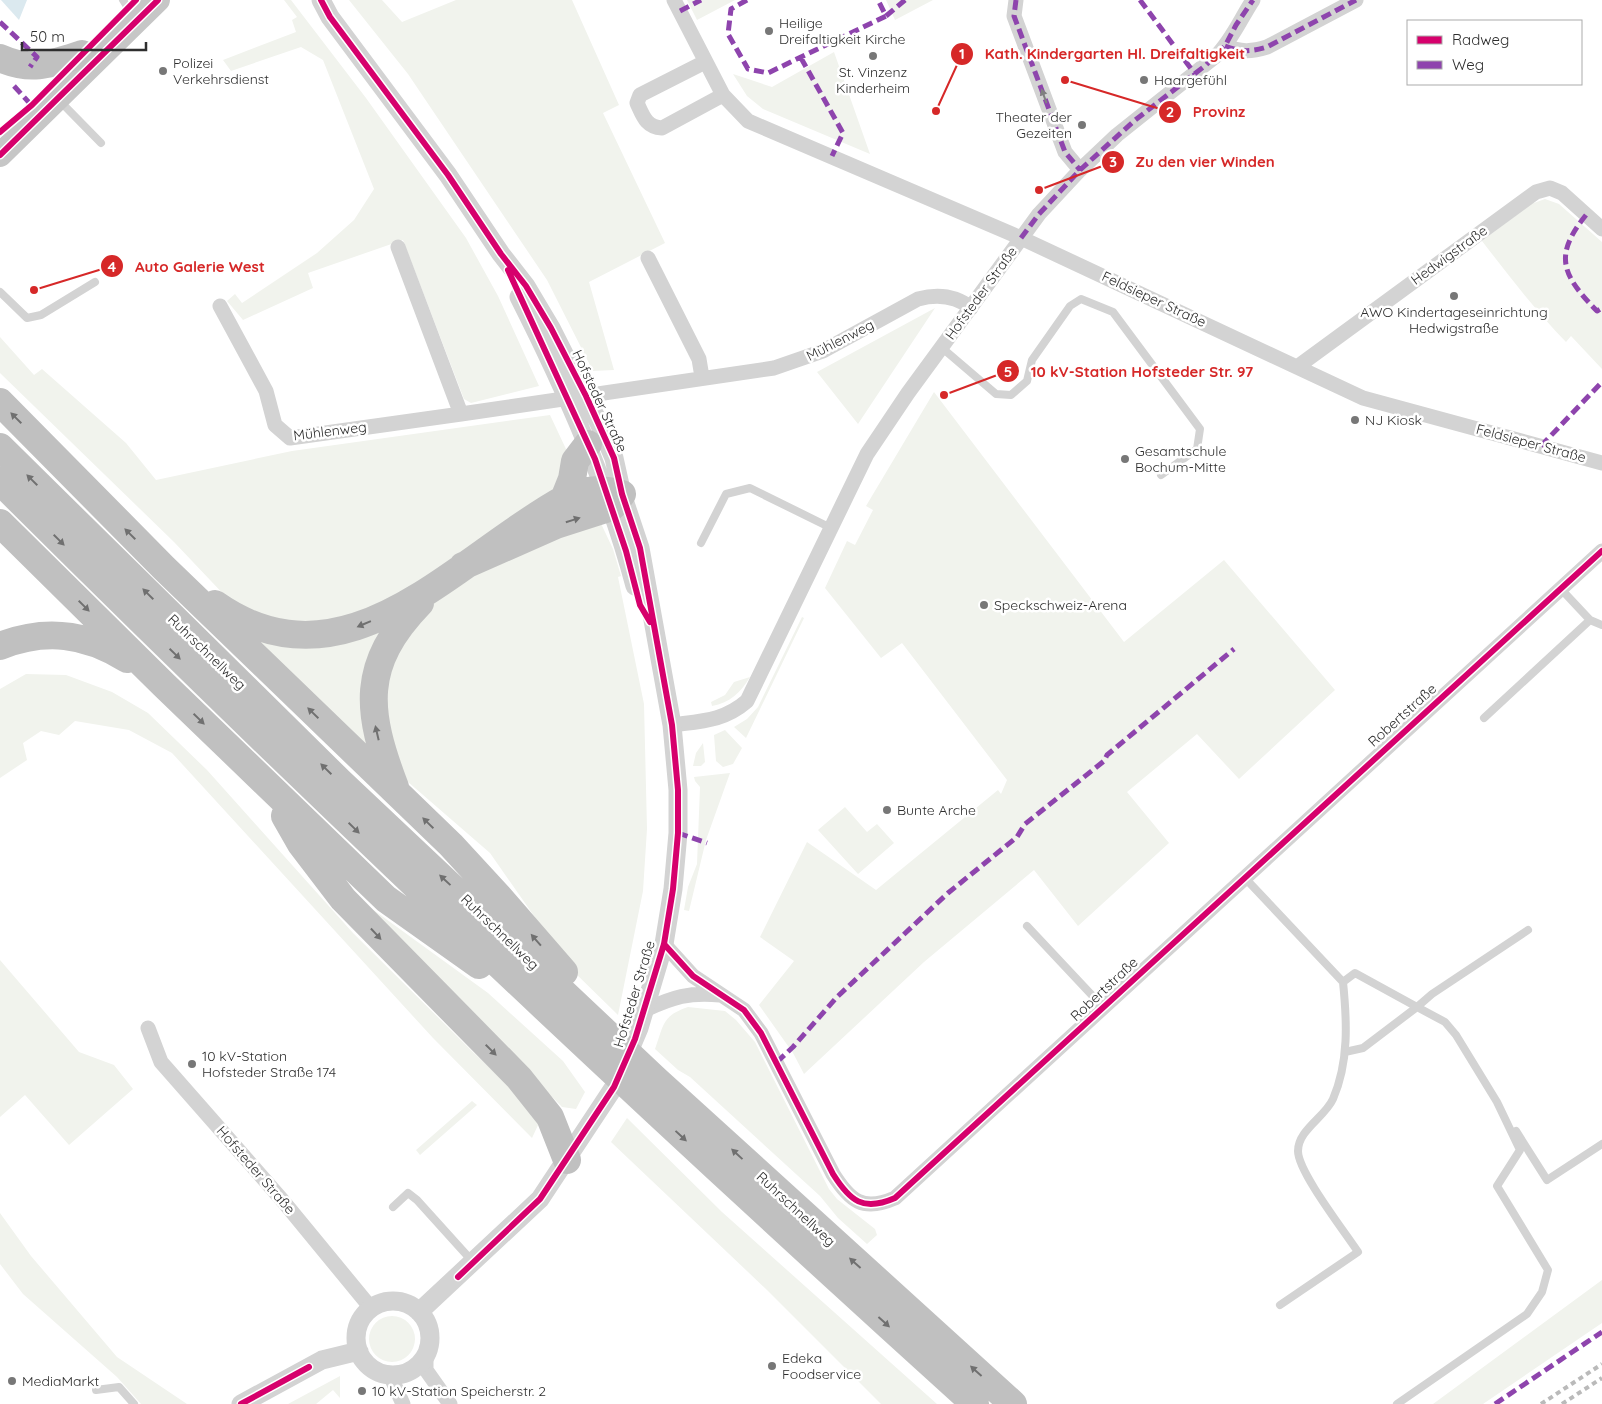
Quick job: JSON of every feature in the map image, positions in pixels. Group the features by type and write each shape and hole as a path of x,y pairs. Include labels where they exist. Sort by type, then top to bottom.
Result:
{"highway":[{"path":"0,58 16,65 30,66 49,64 82,54"},
{"path":"0,402 164,568 451,845 590,1002 594,1044"},
{"path":"564,499 572,479 575,461 590,433"},
{"name":"Ruhrschnellweg","path":"0,447 340,782 594,1044"},
{"name":"Ruhrschnellweg","path":"0,481 319,795 594,1044 651,1091 1012,1404"},
{"path":"164,568 240,619 259,627 310,636 336,633 360,626 388,613 438,584 564,499 581,491 613,497"},
{"path":"463,566 556,526 613,497"},
{"path":"0,523 252,771 386,899 594,1044"},
{"path":"398,795 380,748 375,724 373,700 376,669 386,646 401,623 438,584"},
{"path":"0,646 20,638 40,634 64,635 97,644 119,654 164,685"},
{"path":"252,771 272,798 301,844 343,899 390,949 520,1078 550,1117 567,1160"},
{"name":"Ruhrschnellweg","path":"651,1091 975,1404"}],"main road":[{"path":"0,132 53,94 158,0"},
{"path":"0,155 53,94 82,54 129,3"}],"street":[{"name":"Hofsteder Straße","path":"310,0 330,17"},
{"name":"Hofsteder Straße","path":"321,0 330,17 448,175 501,254 526,286 590,433 613,497 640,604 656,631 672,725 678,790 678,833 673,889 664,944 635,1039 614,1087 540,1198 419,1312"},
{"name":"Feldsieper Straße","path":"674,0 723,95 748,121 1021,238 1363,398 1602,463"},
{"path":"1016,0 1014,16 1064,152 1080,170"},
{"name":"Hofsteder Straße","path":"672,725 724,717 747,701 867,454 941,347 1039,214 1080,170 1134,120 1206,65 1226,46 1236,25 1253,0"},
{"path":"1226,46 1240,52 1267,47 1356,0"},
{"path":"705,62 640,95 637,102 646,122 654,127 662,128 723,95"},
{"name":"Hedwigstraße","path":"1297,367 1536,192 1550,188 1562,193 1602,229"},
{"path":"398,246 461,414"},
{"path":"648,258 699,360 702,377"},
{"name":"Mühlenweg","path":"220,306 266,391 275,425 290,438 774,368 806,358 918,299 931,296 960,299 971,308"},
{"name":"Robertstraße","path":"664,944 694,976 744,1010 761,1032 833,1174 845,1192 865,1204 878,1205 895,1198 1602,551"},
{"name":"Robertstraße","path":"645,1010 664,1001 690,994 722,996"},
{"name":"Hofsteder Straße","path":"148,1028 161,1062 277,1194 371,1308"},
{"path":"426,1354 412,1369 403,1373 390,1375 372,1368 359,1351 356,1339 362,1317 371,1308 390,1301 401,1302 419,1312 429,1332 426,1370 450,1404"},
{"path":"241,1404 322,1360 359,1351"},
{"path":"390,1375 403,1404"}],"lane":[{"path":"53,94 101,143"},
{"path":"0,292 27,318 41,315 95,282"},
{"path":"941,347 996,394 1011,395 1027,381 1032,360 1070,306 1081,299 1113,312 1200,429 1197,449 1161,475"},
{"path":"701,543 726,494 750,488 832,528"},
{"path":"1560,588 1590,620 1602,625"},
{"path":"1484,718 1590,620"},
{"path":"1244,877 1343,982 1345,1052 1333,1098 1325,1112 1305,1133 1298,1151 1303,1169 1358,1252 1280,1305"},
{"path":"1027,926 1103,1007"},
{"path":"1345,1052 1364,1048 1432,994 1528,930"},
{"path":"1343,982 1355,972 1445,1022 1456,1036 1547,1180 1602,1144"},
{"path":"1397,1404 1527,1314 1542,1292 1548,1270 1496,1186 1520,1150 1497,1102"},
{"path":"393,1207 408,1193 417,1200 473,1262"},
{"path":"96,1390 119,1387 134,1404"}],"shaded area":[{"path":"1,0 27,0 19,20"},
{"path":"284,0 291,0 366,98 466,238 498,296 539,386 471,403 464,399 403,240 308,273 313,288 243,320 227,301 235,294 242,303 317,253 354,220 374,189 323,60 301,47 231,71 223,60 296,32 292,20 297,17"},
{"path":"349,0 382,0 402,22 456,0 572,0 619,105 603,113 665,243 589,282 614,370 593,371 547,280 408,74"},
{"path":"687,0 735,0 697,20"},
{"path":"886,0 933,0 895,20"},
{"path":"834,52 870,154 763,109 747,96 733,74 772,87"},
{"path":"1545,199 1559,204 1602,242 1602,369 1571,336 1566,342 1523,293 1482,241 1531,204"},
{"path":"935,308 858,424 817,372"},
{"path":"0,337 34,375 42,369 126,443 156,480 292,451 550,415 613,549 621,576 618,577 644,704 647,829 643,891 618,1015 571,969 490,853 370,749 253,637 266,639 174,542 0,373"},
{"path":"934,392 1124,642 1224,560 1335,690 1239,779 1197,734 1127,792 1169,843 1078,926 1034,870 924,962 804,1074 793,1053 759,1005 794,961 760,937 807,842 876,890 998,790 1001,794 1007,780 902,643 881,658 825,588 847,541 855,545 873,510 866,506"},
{"path":"802,617 804,618 746,738 734,727 747,719 758,707"},
{"path":"26,674 66,675 112,692 148,713 207,770 353,933 531,1107 539,1123 532,1138 433,1038 172,753 129,730 75,721 59,735 41,731 23,743 27,760 0,778 0,689"},
{"path":"750,677 734,696 718,705 712,706 711,702 725,695 734,682"},
{"path":"725,730 742,748 733,764 723,767 716,761 714,735"},
{"path":"703,743 705,762 701,766 693,766 696,753"},
{"path":"730,773 706,840 689,911 684,910 688,887 697,864 700,787 694,777"},
{"path":"845,807 867,832 877,824 894,843 858,874 818,830"},
{"path":"357,898 488,993 563,1061 585,1092 576,1109 562,1107"},
{"path":"0,960 79,1052 114,1065 133,1089 69,1145 25,1095 0,1117"},
{"path":"688,1007 725,1011 736,1020 755,1042 829,1189 837,1199 875,1229 877,1235 867,1244 838,1218 820,1196 690,1077 678,1070 655,1049 665,1022 679,1010"},
{"path":"472,1101 477,1105 420,1155 416,1150"},
{"path":"627,1118 722,1212 937,1404 881,1404 767,1290 611,1142"},
{"path":"0,1213 31,1256 117,1357 187,1404 141,1404 117,1377 23,1294 0,1264"},
{"path":"1602,1280 1602,1323 1483,1404 1433,1404"},
{"path":"388,1316 396,1316 405,1320 411,1326 415,1339 411,1352 405,1358 396,1362 388,1362 379,1358 373,1352 369,1343 369,1335 373,1326 379,1320"},
{"path":"340,1376 340,1398 333,1390 316,1404 288,1404"}],"railway":[{"path":"1541,1404 1602,1364"},
{"path":"1562,1404 1602,1378"}],"marked path":[{"path":"680,11 701,0"},
{"path":"747,0 731,9 728,34 748,69 768,73 886,16 878,0"},
{"path":"886,16 905,0"},
{"path":"1016,0 1014,16 1065,152 1080,170"},
{"path":"1140,0 1195,74"},
{"path":"1021,238 1039,214 1080,170 1134,121 1206,65 1225,46 1236,25 1253,0"},
{"path":"1225,46 1246,51 1267,47 1356,0"},
{"path":"0,22 37,57 30,67"},
{"path":"801,58 843,133 832,156"},
{"path":"14,86 34,108"},
{"path":"1586,215 1569,242 1566,265 1569,276 1585,298 1597,311 1602,308"},
{"path":"1541,446 1602,382"},
{"path":"777,1062 793,1047 837,997 948,893 1017,837 1025,824 1104,761 1107,755 1234,649"},
{"path":"678,833 707,843"},
{"path":"1495,1404 1602,1332"}],"cycle path":[{"path":"0,132 32,105 136,0"},
{"path":"0,155 158,0"},
{"path":"321,0 330,17 448,175 501,254 526,286 551,328 586,396 614,458 622,494 640,548 672,725 678,790 678,833 673,889 664,944 635,1039 614,1087 540,1199 458,1277"},
{"path":"508,270 595,459 626,551 640,605 650,622"},
{"path":"664,944 693,976 744,1010 761,1033 833,1174 845,1191 858,1201 866,1204 884,1202 895,1198 1602,551"},
{"path":"241,1404 309,1367"}],"place":[{"name":"Heilige Dreifaltigkeit Kirche","path":"769,31"},
{"name":"St. Vinzenz Kinderheim","path":"873,56"},
{"name":"Polizei Verkehrsdienst","path":"163,71"},
{"name":"Provinz","path":"1065,80"},
{"name":"Haargefühl","path":"1144,80"},
{"name":"Kath. Kindergarten Hl. Dreifaltigkeit","path":"936,111"},
{"name":"Theater der Gezeiten","path":"1082,125"},
{"name":"Zu den vier Winden","path":"1039,190"},
{"name":"Auto Galerie West","path":"34,290"},
{"name":"AWO Kindertageseinrichtung Hedwigstraße","path":"1454,296"},
{"name":"10 kV-Station Hofsteder Str. 97","path":"944,395"},
{"name":"NJ Kiosk","path":"1355,420"},
{"name":"Gesamtschule Bochum-Mitte","path":"1125,459"},
{"name":"Speckschweiz-Arena","path":"984,605"},
{"name":"Bunte Arche","path":"887,810"},
{"name":"10 kV-Station Hofsteder Straße 174","path":"192,1064"},
{"name":"Edeka Foodservice","path":"772,1366"},
{"name":"MediaMarkt","path":"12,1381"},
{"name":"10 kV-Station Speicherstr. 2","path":"362,1391"}]}
